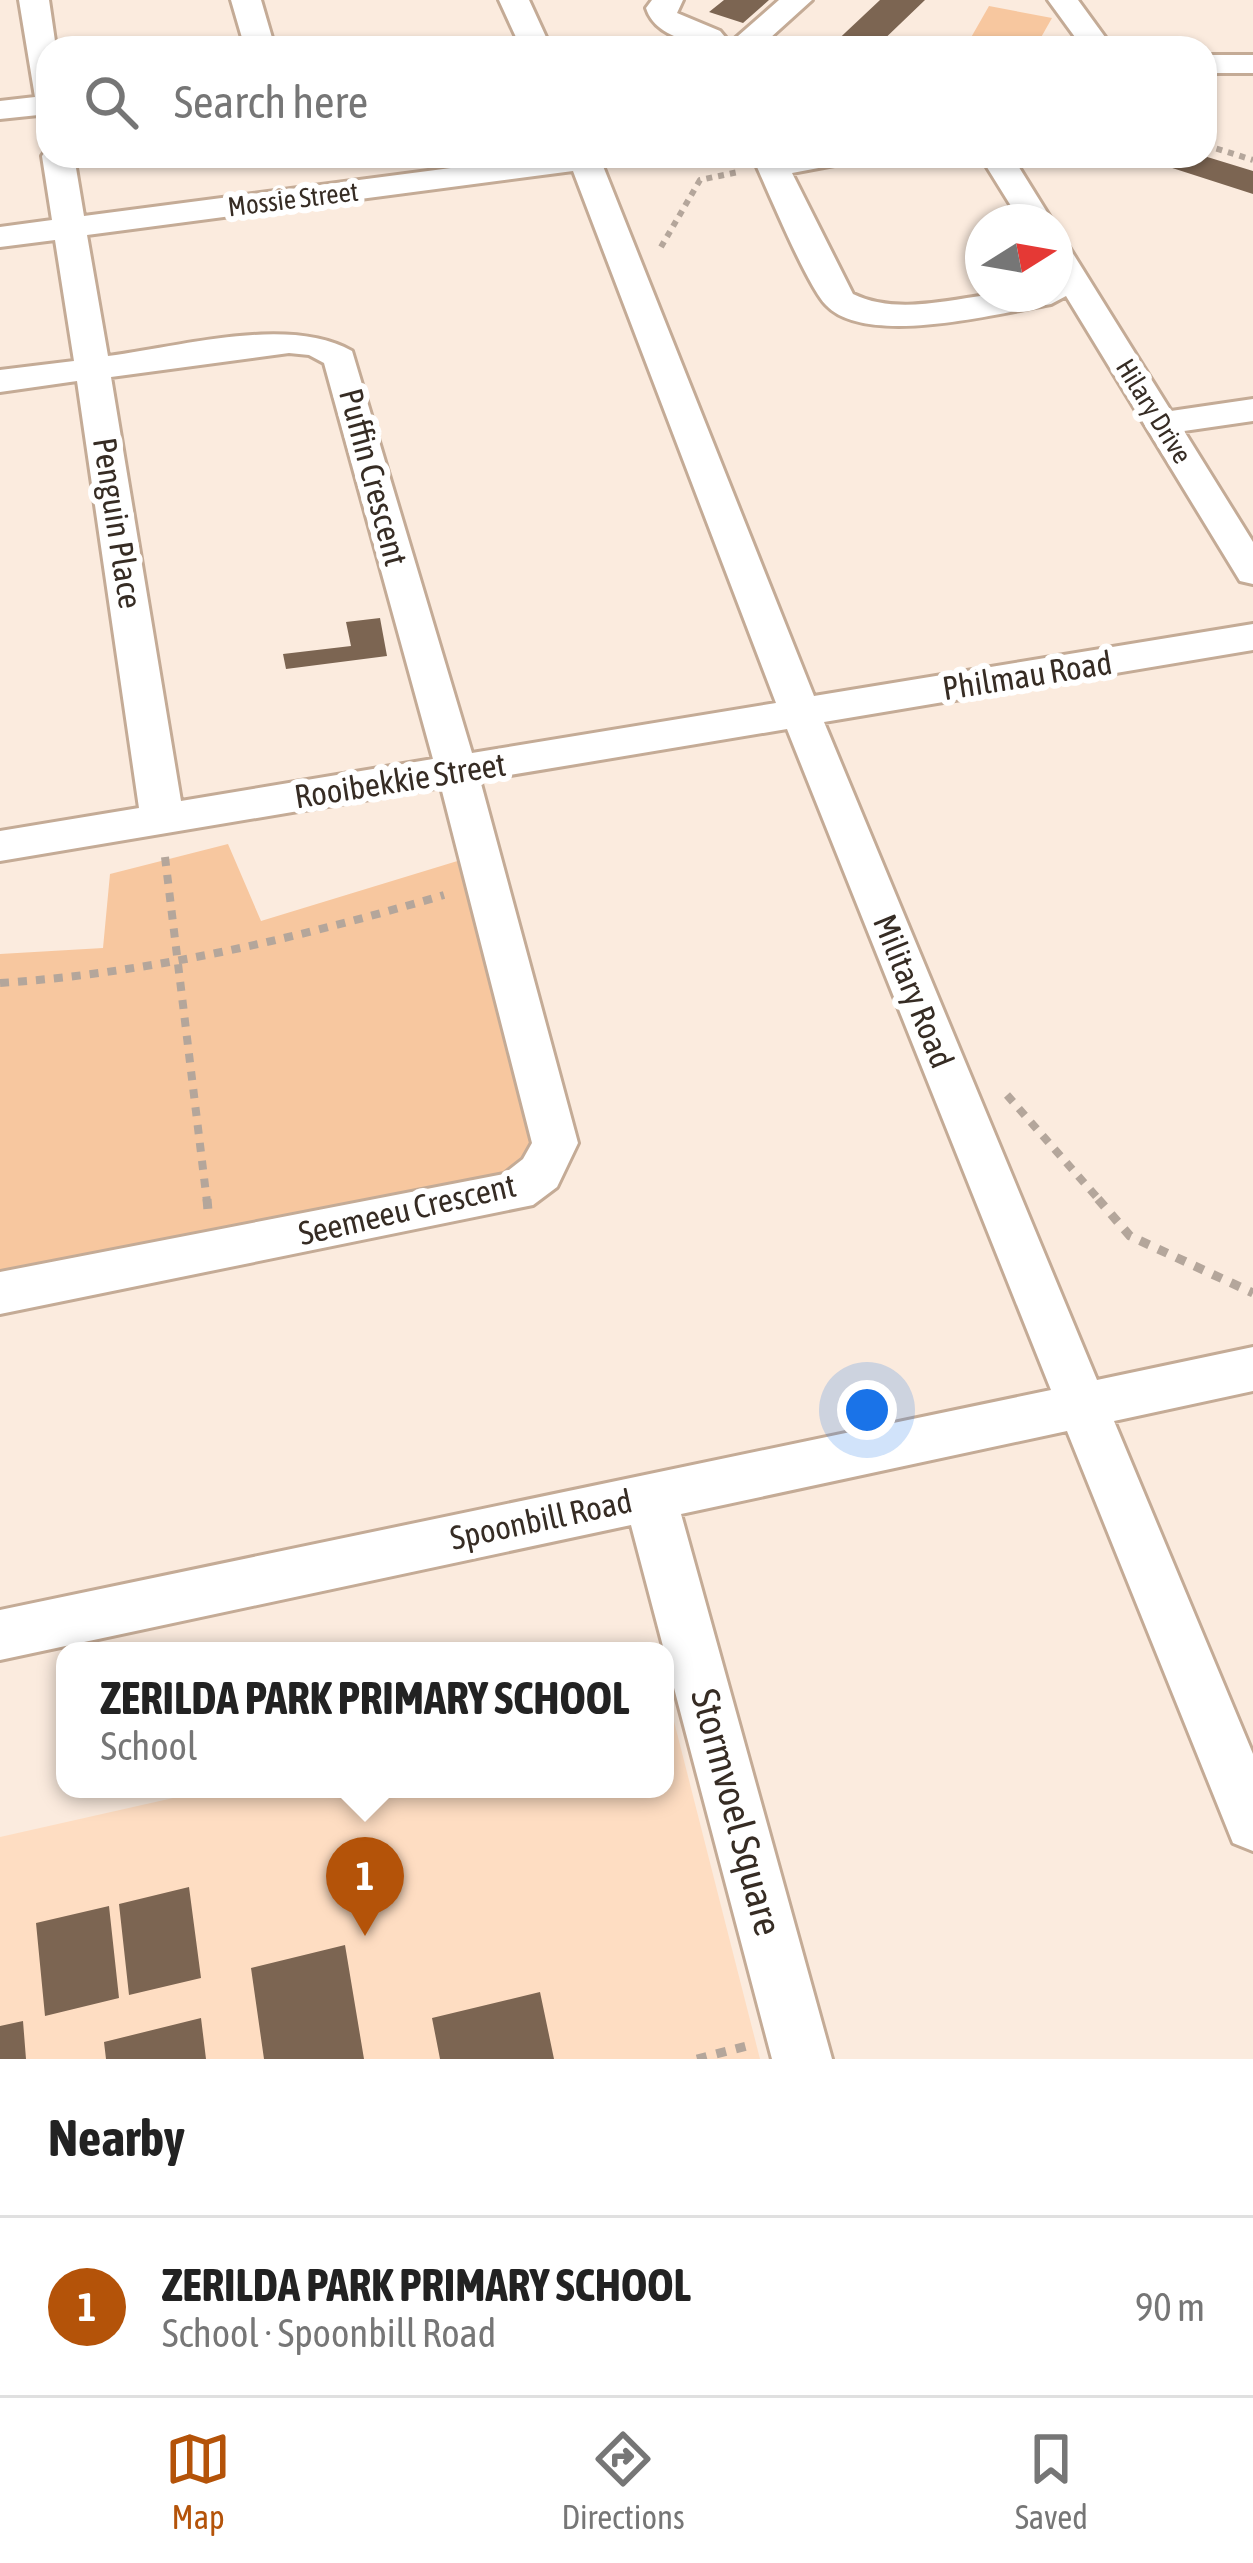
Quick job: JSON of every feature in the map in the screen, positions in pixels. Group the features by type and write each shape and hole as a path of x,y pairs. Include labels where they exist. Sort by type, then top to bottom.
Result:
{"street":[{"path":"34,0 39,36"},
{"path":"246,0 256,36"},
{"path":"514,0 530,36"},
{"path":"668,0 661,8 664,18 705,36"},
{"path":"755,36 797,0"},
{"path":"1063,0 1089,36"},
{"path":"1217,64 1253,64"},
{"path":"0,110 36,106"},
{"name":"Penguin Place","path":"60,168 158,770 161,819"},
{"name":"Mossie Street","path":"0,237 510,168"},
{"name":"Military Road","path":"588,168 800,712 1253,1822"},
{"path":"775,168 839,300 850,309 890,316 965,306"},
{"path":"1003,168 1026,204"},
{"name":"Hilary Drive","path":"1073,307 1237,519 1253,572"},
{"name":"Puffin Crescent","path":"93,369 290,343 317,345 340,358 455,771"},
{"path":"0,381 93,369"},
{"path":"1161,423 1253,410"},
{"name":"Philmau Road","path":"800,712 1253,637"},
{"name":"Rooibekkie Street","path":"0,846 800,712"},
{"name":"Seemeeu Crescent","path":"0,1293 516,1191 540,1173 555,1144 554,1131 455,771"},
{"name":"Spoonbill Road","path":"0,1635 1253,1369"},
{"name":"Stormvoel Square","path":"650,1496 802,2059"}],"path":[{"path":"1217,149 1253,160"},
{"path":"659,251 700,180 745,168"},
{"path":"161,819 212,1251"},
{"path":"0,983 53,981 287,941 488,881"},
{"path":"994,1079 1130,1237 1253,1293"}],"shaded area":[{"path":"989,6 1052,18 1042,36 972,36"},
{"path":"228,844 261,921 464,859 533,1134 533,1150 508,1177 0,1278 0,954 103,948 110,874"},
{"path":"674,1721 760,2059 0,2059 0,1837 173,1798 674,1798"}],"building":[{"path":"724,0 769,0 743,23 709,12"},
{"path":"880,0 925,0 888,36 842,36"},
{"path":"1217,160 1253,171 1253,194 1172,168 1217,168"},
{"path":"380,618 387,656 286,669 283,654 351,646 346,622"},
{"path":"189,1887 201,1978 129,1995 119,1904"},
{"path":"109,1906 119,1998 45,2016 36,1923"},
{"path":"345,1945 364,2059 264,2059 251,1968"},
{"path":"540,1992 554,2059 440,2059 432,2018"},
{"path":"201,2018 206,2059 106,2059 104,2042"},
{"path":"23,2021 26,2059 0,2059 0,2026"}],"place":[{"name":"ZERILDA PARK PRIMARY SCHOOL","path":"365,1936"}]}
